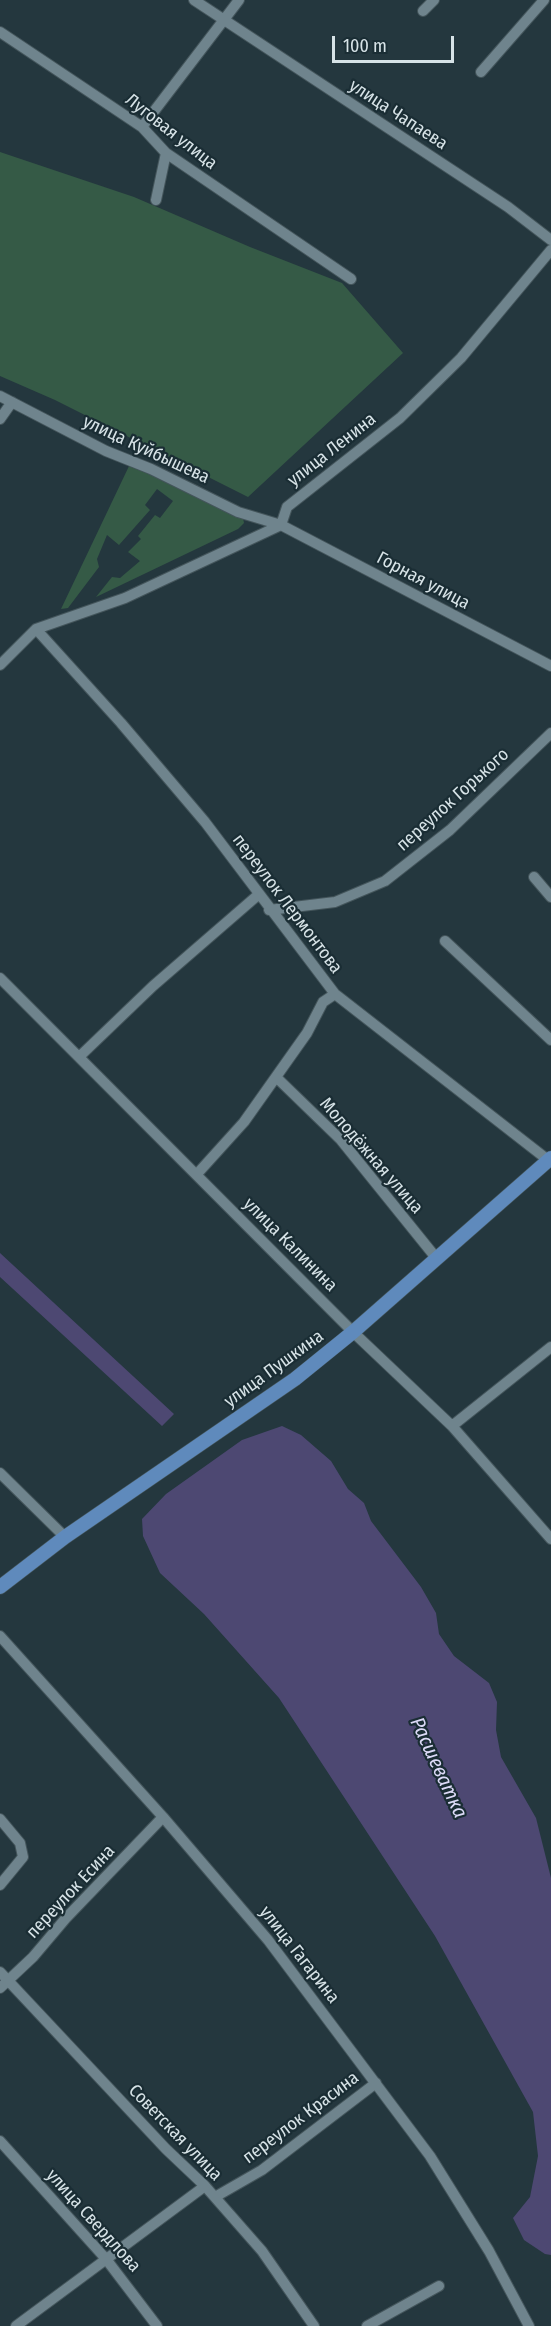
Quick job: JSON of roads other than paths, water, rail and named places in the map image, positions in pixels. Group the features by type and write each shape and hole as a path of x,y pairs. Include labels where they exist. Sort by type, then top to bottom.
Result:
{"main road":[{"name":"улица Пушкина","path":"0,1587 65,1538 295,1379 353,1332 550,1159"}],"street":[{"name":"улица Чапаева","path":"194,0 508,207 551,240"},
{"path":"142,128 239,0"},
{"path":"423,11 434,0"},
{"path":"482,72 544,0"},
{"name":"Луговая улица","path":"0,32 142,128 166,153 351,279"},
{"path":"156,200 166,153"},
{"name":"улица Ленина","path":"281,525 287,507 400,417 461,358 551,250"},
{"name":"улица Куйбышева","path":"0,396 106,451 151,468 238,513 281,525"},
{"path":"0,419 12,402"},
{"path":"0,665 36,629 125,598 281,525"},
{"name":"Горная улица","path":"281,525 551,666"},
{"name":"переулок Лермонтова","path":"36,629 121,723 205,822 269,910 335,994 550,1159"},
{"name":"переулок Горького","path":"269,910 335,902 385,881 450,830 551,733"},
{"path":"534,877 551,897"},
{"path":"79,1057 153,986 258,895"},
{"path":"445,941 551,1040"},
{"name":"улица Калинина","path":"0,978 353,1332 452,1426 551,1539"},
{"path":"197,1174 244,1122 276,1077 323,1002 335,994"},
{"name":"Молодёжная улица","path":"276,1077 340,1140 437,1259"},
{"path":"452,1426 551,1347"},
{"path":"0,1473 65,1538"},
{"name":"улица Гагарина","path":"0,1636 163,1817 268,1940 430,2156 489,2251 529,2326"},
{"name":"переулок Есина","path":"4,1984 33,1957 66,1918 163,1817"},
{"path":"0,1819 21,1843 23,1857 0,1885"},
{"name":"Советская улица","path":"0,1972 4,1984 215,2197 262,2251 314,2326"},
{"name":"переулок Красина","path":"215,2197 262,2170 376,2083"},
{"name":"улица Свердлова","path":"0,2141 106,2259 157,2326"},
{"path":"16,2326 205,2186"},
{"path":"367,2326 439,2286"}],"water":[{"path":"0,1253 174,1414 162,1426 0,1277"},
{"name":"Расшеватка","path":"282,1426 301,1435 331,1461 348,1489 364,1503 371,1521 421,1587 436,1613 439,1634 454,1656 489,1683 497,1702 496,1730 501,1757 536,1818 551,1878 551,2255 545,2254 524,2240 513,2218 530,2197 538,2156 533,2112 435,1936 279,1698 204,1614 160,1573 143,1536 142,1519 166,1494 242,1440"}]}
